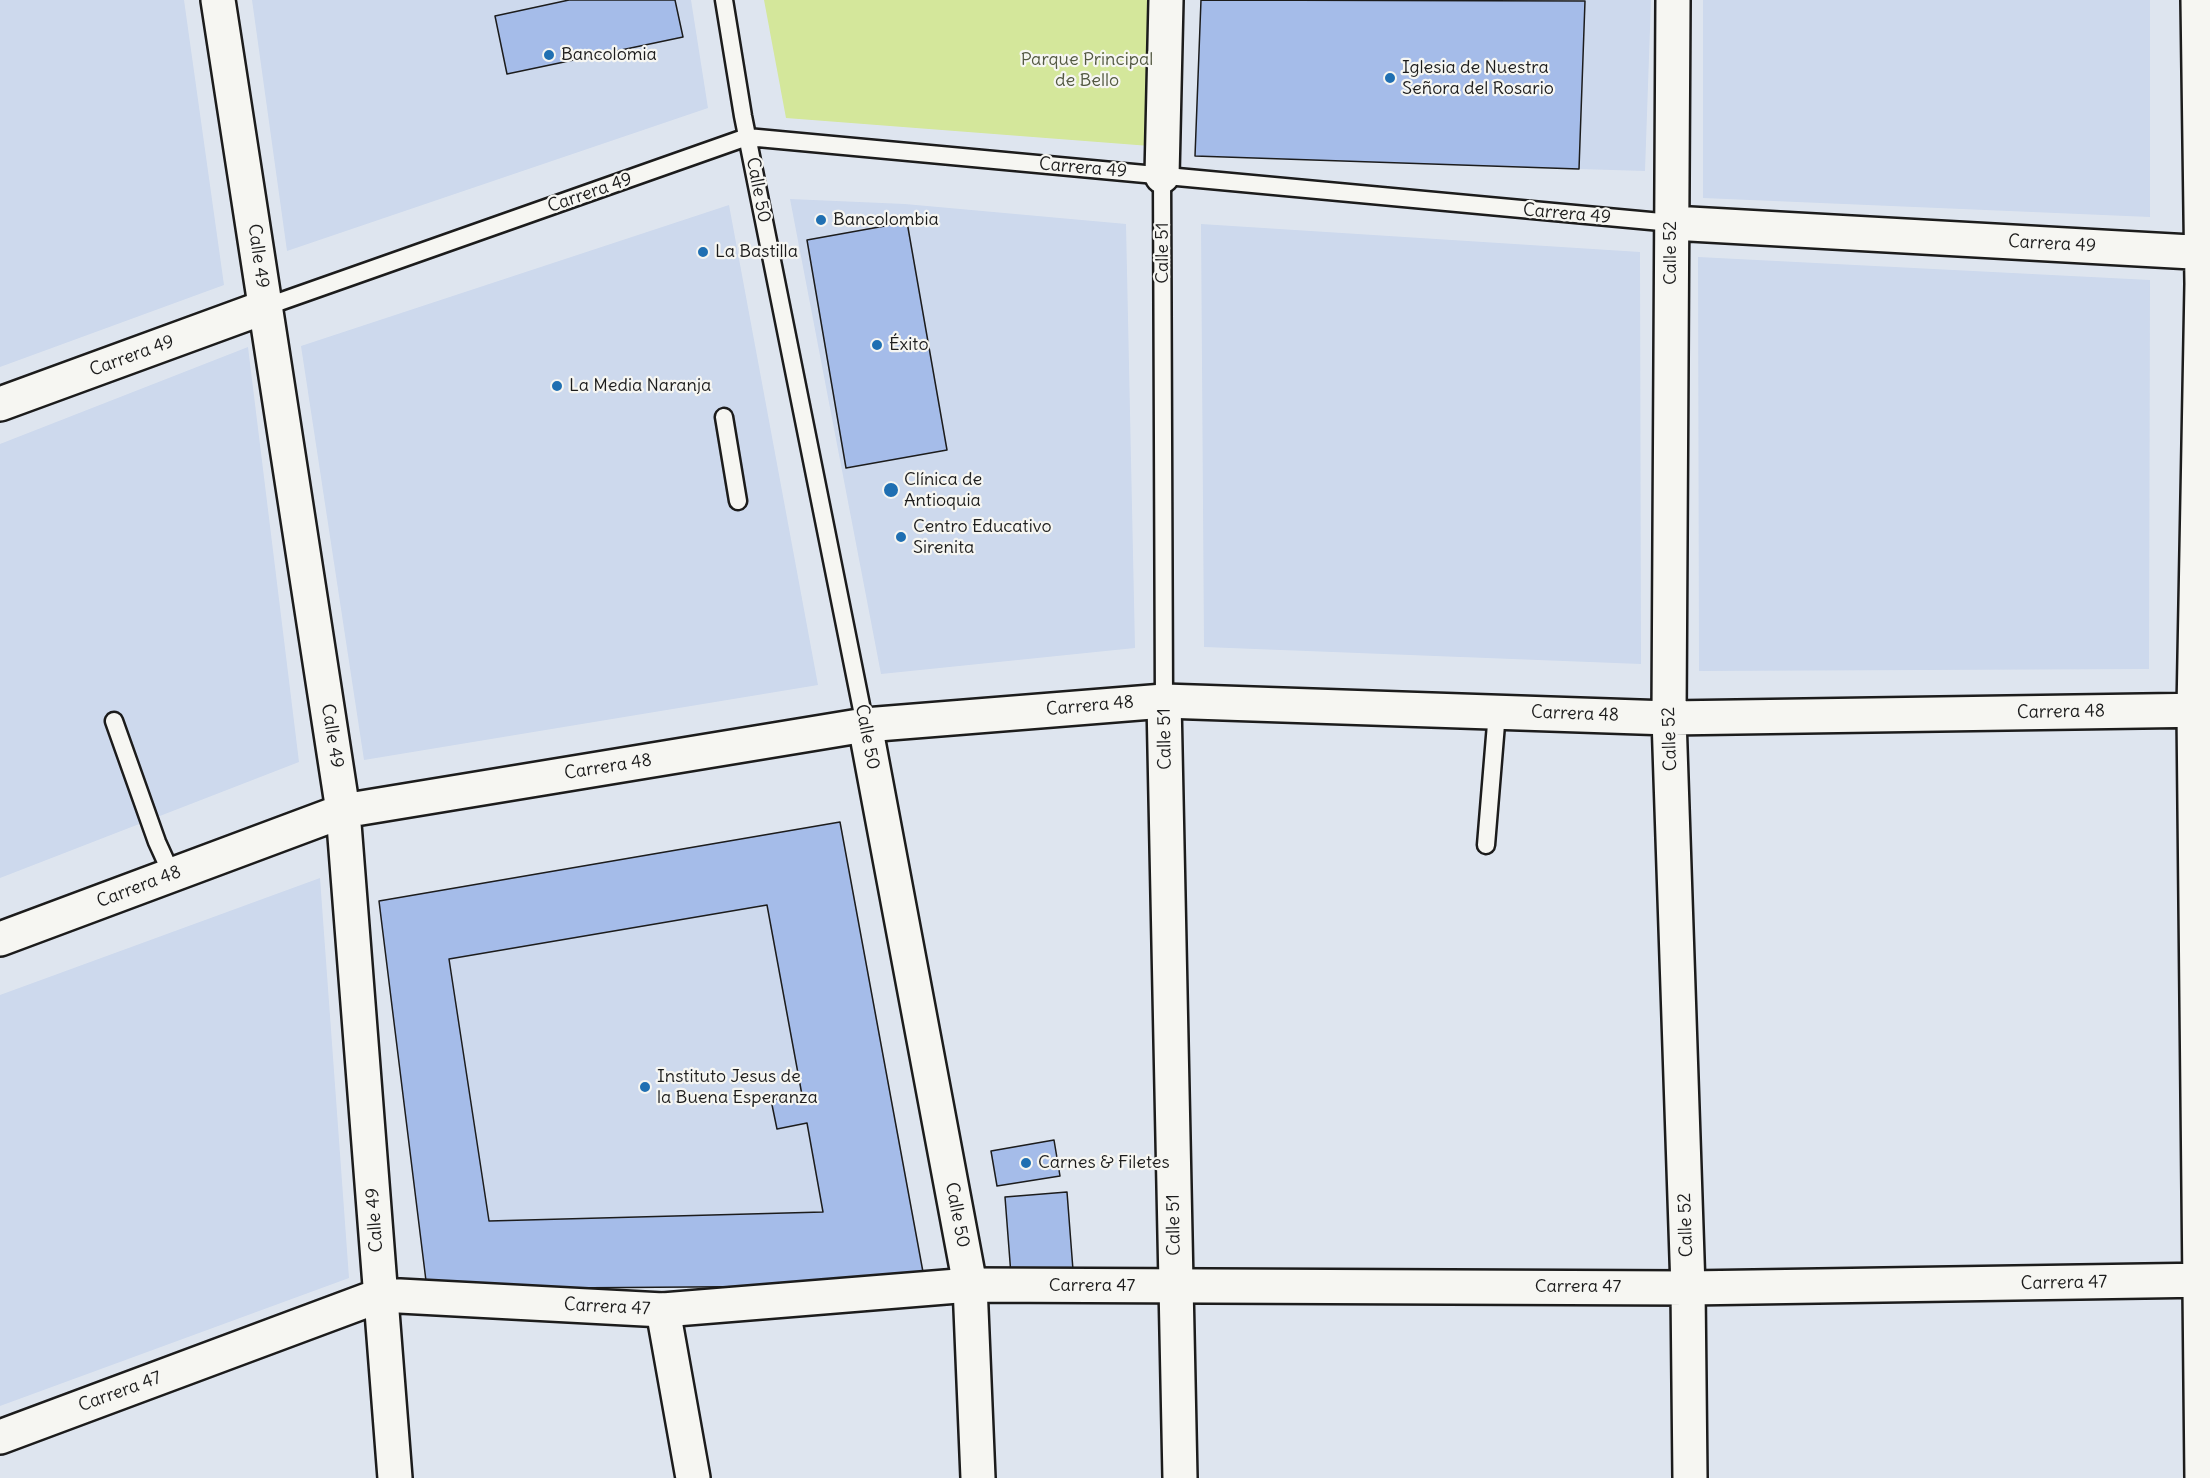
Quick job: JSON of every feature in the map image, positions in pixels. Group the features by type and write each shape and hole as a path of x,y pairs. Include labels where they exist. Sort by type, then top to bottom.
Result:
{"street":[{"name":"Calle 49","path":"218,0 343,811 395,1478"},
{"name":"Calle 51","path":"1162,176 1166,0"},
{"name":"Calle 52","path":"1673,0 1669,718 1688,1288 1690,1478"},
{"path":"2198,0 2206,252 2202,710 2205,1281 2202,1478"},
{"name":"Carrera 49","path":"1672,223 2206,252"},
{"name":"Carrera 49","path":"0,404 265,307"},
{"name":"Calle 51","path":"1164,700 1180,1478"},
{"name":"Carrera 48","path":"0,939 343,811 865,725 1164,700 1669,718 2202,710"},
{"name":"Calle 50","path":"865,725 970,1286 978,1478"},
{"name":"Carrera 47","path":"0,1437 381,1295 663,1310 970,1286 1688,1288 2205,1281"},
{"path":"663,1310 693,1478"}],"lane":[{"name":"Calle 50","path":"724,0 747,137 865,725"},
{"name":"Carrera 49","path":"265,307 747,137 1672,223"},
{"name":"Calle 51","path":"1162,176 1164,700"},
{"path":"724,417 738,501"},
{"path":"1486,845 1497,712"},
{"path":"114,721 157,842 172,875"}],"shaded area":[{"path":"0,0 184,0 224,285 0,367"},
{"path":"252,0 691,0 708,108 287,251"},
{"path":"1556,0 1651,0 1645,171 1579,169 1585,1"},
{"path":"1703,0 2150,0 2150,217 1703,198"},
{"path":"790,199 905,204 1126,224 1135,648 881,674"},
{"path":"729,205 818,685 364,760 301,346"},
{"path":"1201,224 1640,252 1641,664 1204,647"},
{"path":"1698,257 2150,280 2149,669 1699,671"},
{"path":"248,347 299,762 0,878 0,444"},
{"name":"Instituto Jesus de la Buena Esperanza","path":"840,822 923,1272 823,1286 427,1289 379,901"},
{"path":"320,878 349,1278 0,1406 0,995"}],"green space":[{"name":"Parque Principal de Bello","path":"764,0 1166,0 1163,147 786,118"}],"building":[{"name":"Bancolomia","path":"569,0 675,0 683,37 507,74 495,16"},
{"name":"Iglesia de Nuestra Señora del Rosario","path":"1201,0 1585,1 1579,169 1195,156"},
{"name":"Éxito","path":"907,222 947,450 846,468 807,240"},
{"path":"840,822 923,1272 823,1286 427,1289 379,901","holes":["767,905 802,1095 771,1100 777,1129 807,1123 823,1212 489,1221 449,959"]},
{"name":"Carnes & Filetes","path":"1054,1140 1060,1176 997,1186 991,1151"},
{"path":"1067,1192 1073,1270 1011,1275 1005,1197"}],"place":[{"name":"Bancolomia","path":"549,55"},
{"name":"Iglesia de Nuestra Señora del Rosario","path":"1390,78"},
{"name":"Bancolombia","path":"821,220"},
{"name":"La Bastilla","path":"703,252"},
{"name":"Éxito","path":"877,345"},
{"name":"La Media Naranja","path":"557,386"},
{"name":"Clínica de Antioquia","path":"891,490"},
{"name":"Centro Educativo Sirenita","path":"901,537"},
{"name":"Instituto Jesus de la Buena Esperanza","path":"645,1087"},
{"name":"Carnes & Filetes","path":"1026,1163"}]}
